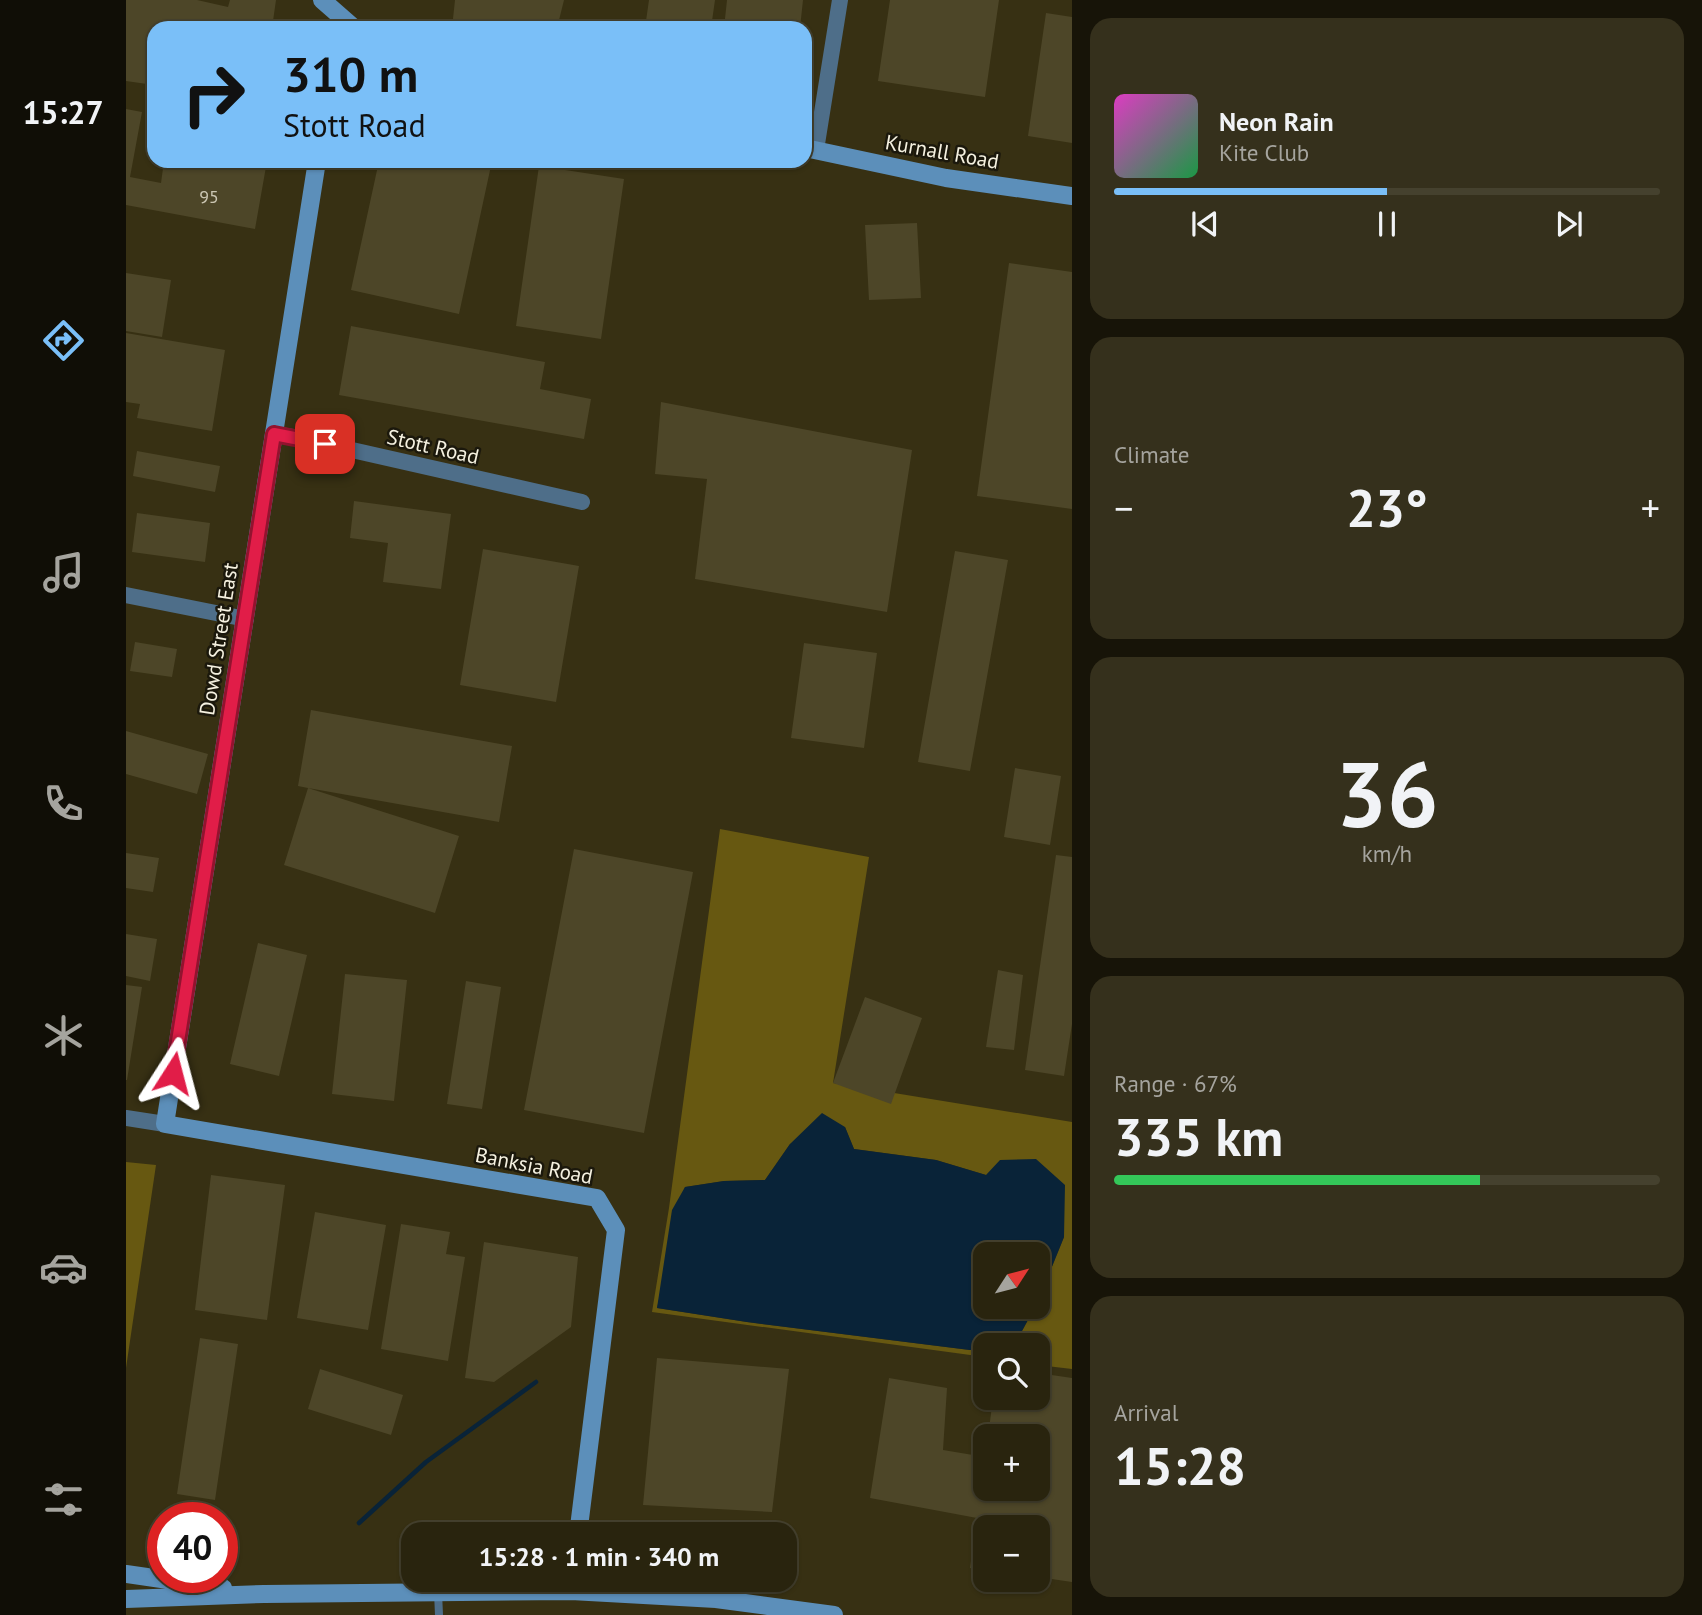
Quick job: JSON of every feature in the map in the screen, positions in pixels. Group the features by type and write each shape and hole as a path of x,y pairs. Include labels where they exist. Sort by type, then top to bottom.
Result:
{"street":[{"path":"322,0 339,15"},
{"path":"812,144 840,0"},
{"name":"Kurnall Road","path":"812,149 946,177 1072,197"},
{"name":"Dowd Street East","path":"165,1124 316,168"},
{"name":"Stott Road","path":"274,434 582,502"},
{"path":"126,595 246,619"},
{"name":"Banksia Road","path":"126,1118 597,1198 616,1230 580,1522"},
{"path":"126,1574 264,1594"},
{"path":"126,1599 438,1592"},
{"path":"644,1592 834,1615"}],"lane":[{"path":"438,1592 439,1615"}],"shaded area":[{"path":"720,829 869,857 833,1083 1072,1122 1072,1369 1050,1366 1050,1333 1021,1333 1028,1320 1050,1320 1050,1271 1064,1237 986,1175 936,1160 854,1149 845,1127 790,1144 765,1180 724,1181 685,1187 657,1308 747,1322 973,1349 973,1355 652,1312 669,1208"},
{"path":"126,1162 156,1165 126,1368"}],"water":[{"path":"822,1113 845,1127 854,1149 936,1160 986,1175 1000,1160 1036,1159 1065,1185 1064,1237 1050,1271 1050,1242 973,1242 973,1320 1028,1320 1021,1333 973,1333 973,1349 970,1350 657,1308 672,1210 685,1187 724,1181 765,1180 790,1144"}],"building":[{"path":"126,0 197,0 228,7 230,0 276,0 273,21 147,21 147,84 126,81"},
{"path":"455,0 564,0 559,21 453,21"},
{"path":"649,0 715,0 712,21 646,21"},
{"path":"727,0 803,0 801,21 725,21"},
{"path":"890,0 999,0 985,97 878,81"},
{"path":"1046,13 1072,17 1072,143 1028,136"},
{"path":"126,109 142,112 130,177 161,183 163,168 266,168 255,229 126,205"},
{"path":"377,168 490,168 459,314 351,290"},
{"path":"539,168 624,179 601,339 516,326"},
{"path":"917,223 921,298 869,300 865,225"},
{"path":"1009,263 1072,272 1072,509 977,496"},
{"path":"126,273 171,280 162,337 126,331"},
{"path":"351,326 545,362 540,389 591,399 584,439 339,395"},
{"path":"126,333 225,350 212,431 137,418 140,404 126,402"},
{"path":"661,402 912,450 887,612 695,579 707,479 655,474"},
{"path":"137,451 220,466 215,492 133,476"},
{"path":"354,501 451,514 441,589 383,582 388,543 350,538"},
{"path":"137,513 210,523 205,562 132,552"},
{"path":"483,549 579,566 556,702 460,685"},
{"path":"955,551 1008,560 970,771 918,762"},
{"path":"135,642 177,649 172,677 130,671"},
{"path":"804,643 877,653 864,748 791,738"},
{"path":"311,710 512,746 499,822 298,786"},
{"path":"126,731 208,754 197,794 126,774"},
{"path":"1015,768 1061,776 1050,845 1004,837"},
{"path":"308,788 459,836 435,913 284,865"},
{"path":"574,849 693,872 644,1133 524,1110"},
{"path":"126,853 159,858 153,892 126,888"},
{"path":"1056,855 1072,857 1072,1024 1064,1076 1025,1070"},
{"path":"126,934 157,939 150,981 126,976"},
{"path":"258,943 307,955 279,1076 230,1064"},
{"path":"998,970 1023,975 1014,1050 986,1047"},
{"path":"345,974 407,980 394,1101 332,1094"},
{"path":"466,981 501,987 482,1109 447,1104"},
{"path":"126,985 142,987 127,1080 126,1080"},
{"path":"865,997 922,1018 891,1104 833,1083"},
{"path":"211,1175 285,1185 267,1320 195,1310"},
{"path":"315,1212 386,1225 368,1330 297,1318"},
{"path":"401,1224 450,1232 446,1254 465,1257 448,1361 381,1349"},
{"path":"484,1242 578,1257 571,1327 494,1382 465,1378"},
{"path":"200,1338 238,1344 215,1500 177,1494"},
{"path":"657,1358 789,1369 772,1512 643,1505"},
{"path":"320,1369 403,1395 391,1435 308,1409"},
{"path":"1050,1375 1072,1378 1072,1582 1050,1579 1050,1515 973,1515 973,1517 870,1498 889,1378 947,1388 943,1450 973,1455 973,1501 1050,1501 1050,1424 990,1424 991,1410 1050,1410"},
{"path":"973,1547 973,1568 970,1568"}],"waterway":[{"path":"359,1523 426,1462 536,1382"}],"route":[{"path":"173,1073 274,434 325,444"}]}
